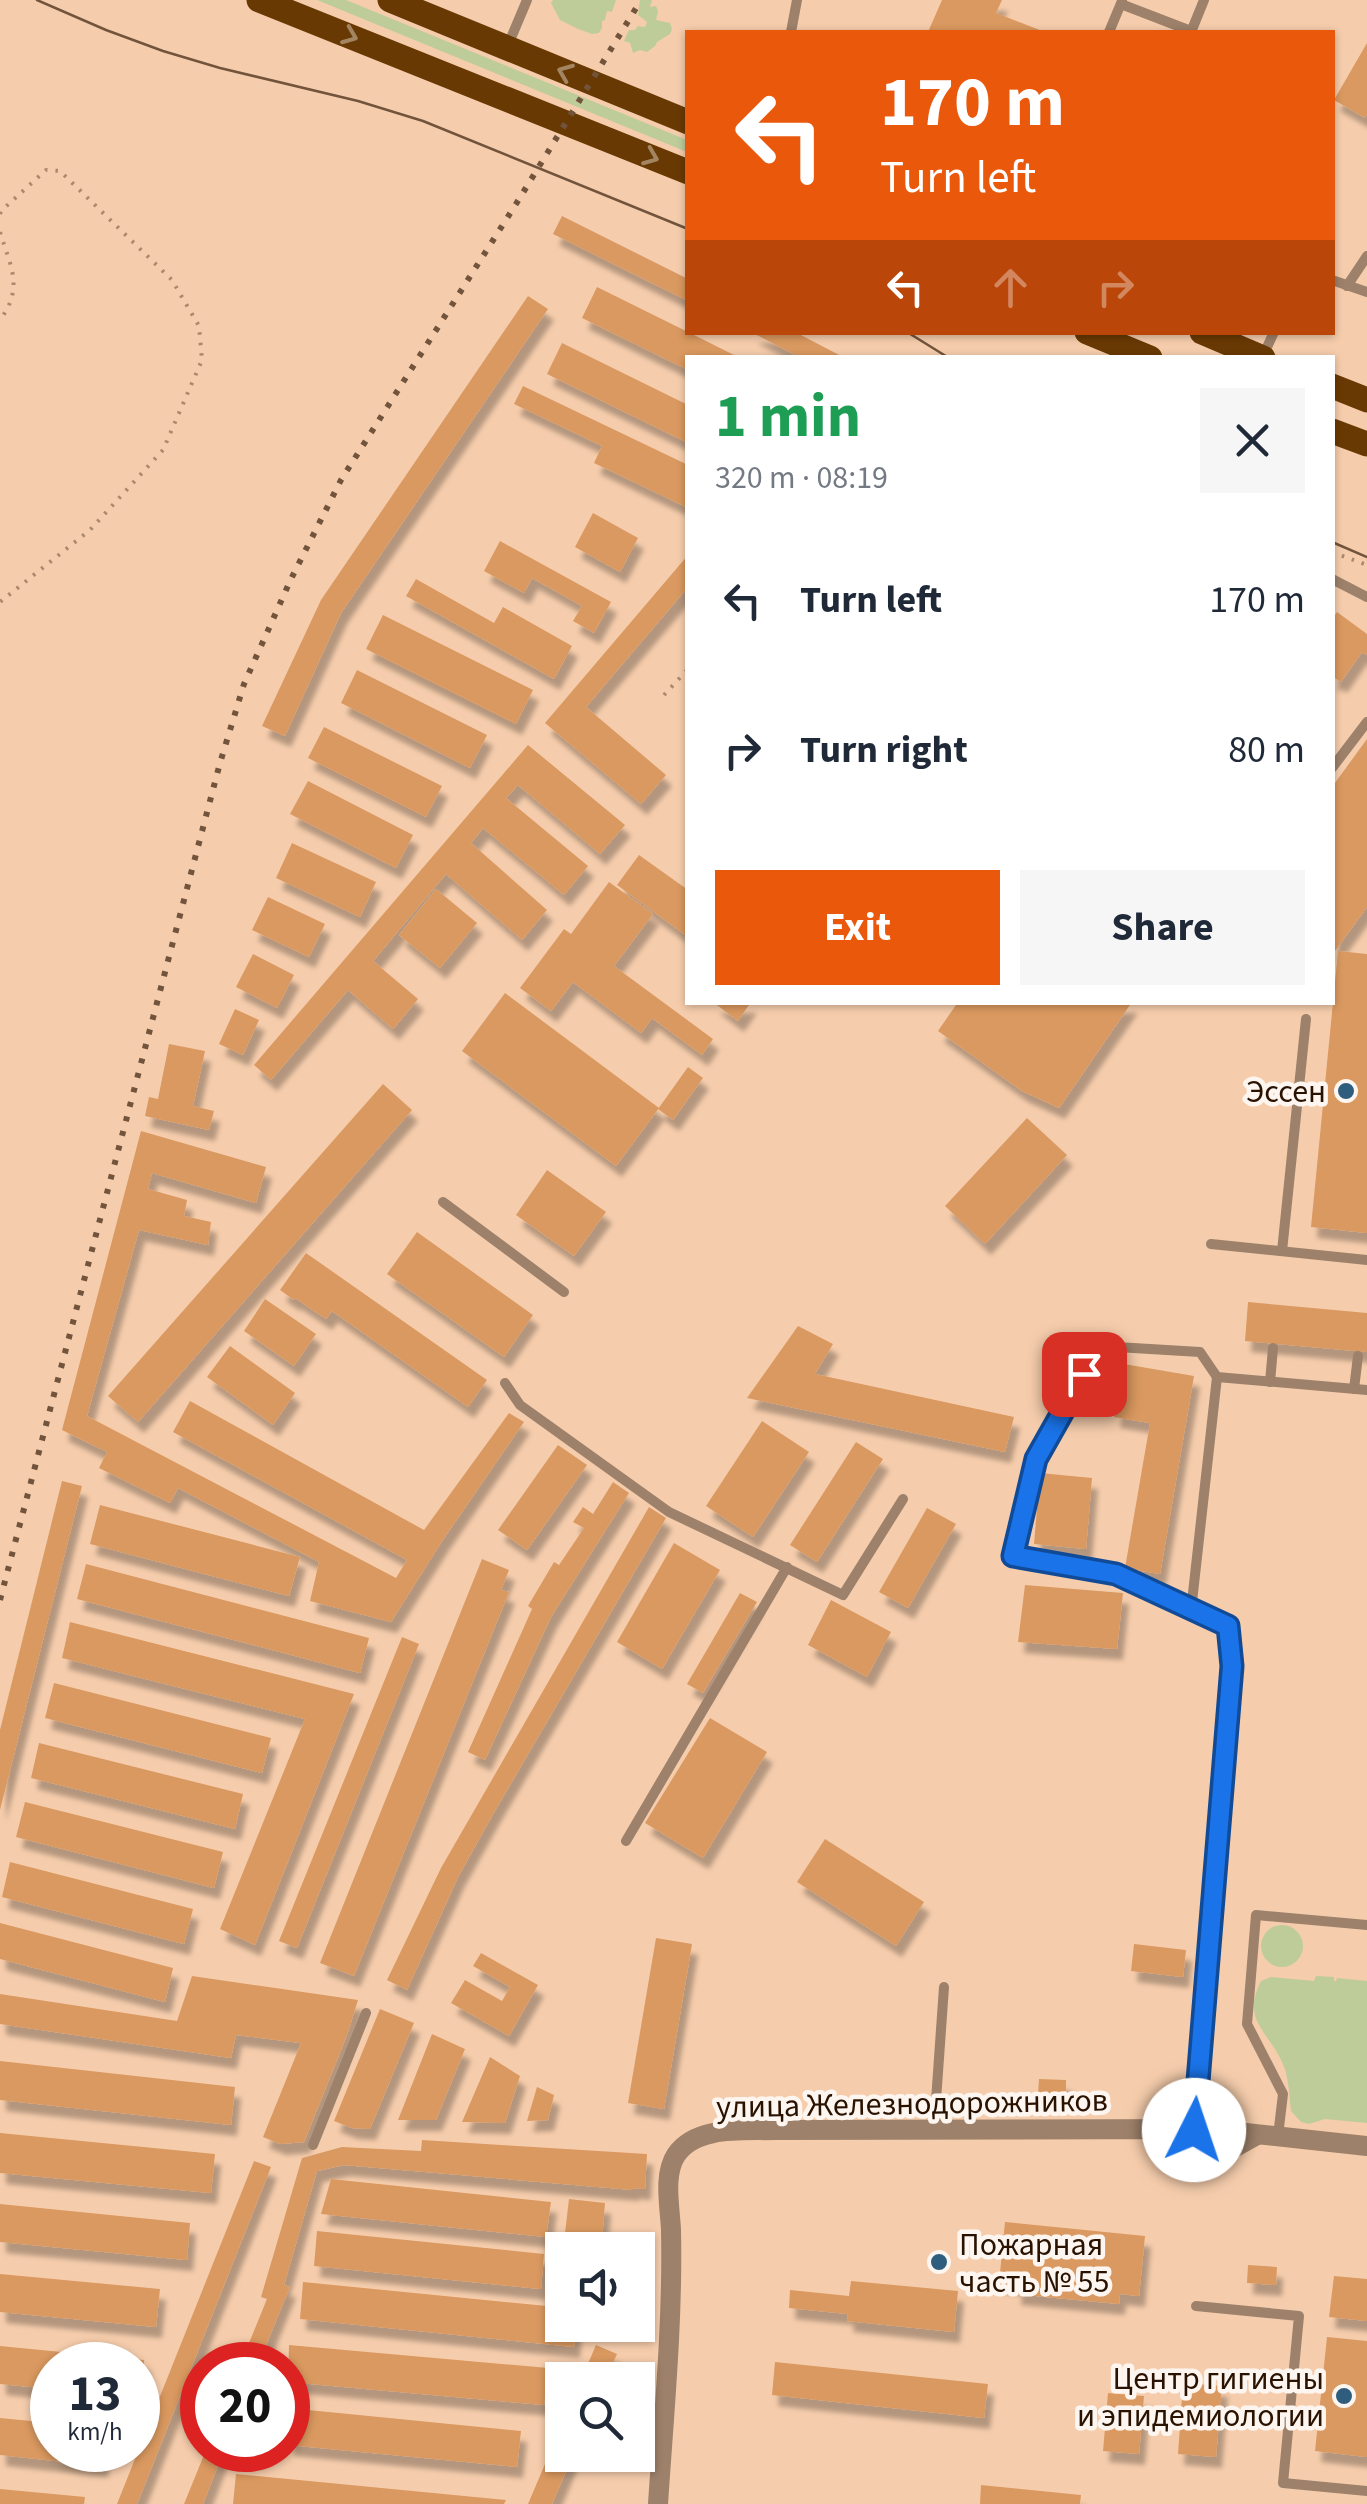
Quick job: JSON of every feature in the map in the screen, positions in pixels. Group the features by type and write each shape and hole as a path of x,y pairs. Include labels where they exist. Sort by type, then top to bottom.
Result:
{"main road":[{"path":"260,0 685,171"},
{"path":"390,0 685,121"},
{"path":"1094,335 1143,355"},
{"path":"1209,335 1258,355"},
{"path":"1335,387 1367,400"},
{"path":"1335,432 1367,444"}],"street":[{"name":"улица Железнодорожников","path":"658,2504 672,2275 669,2175 674,2157 698,2137 776,2130 1194,2130 1367,2146"}],"lane":[{"path":"506,48 527,0"},
{"path":"791,30 797,0"},
{"path":"1192,30 1204,0"},
{"path":"1110,30 1122,2 1186,30"},
{"path":"1347,286 1367,256"},
{"path":"1335,281 1367,292"},
{"path":"1335,580 1367,598"},
{"path":"1335,764 1367,722"},
{"path":"1282,1252 1306,1019"},
{"path":"442,1202 564,1292"},
{"path":"1211,1244 1367,1260"},
{"path":"1191,1611 1216,1377 1200,1352 1100,1346 1036,1459 1013,1556 1116,1574 1191,1611 1228,1626 1232,1666 1194,2130"},
{"path":"1270,1382 1273,1348"},
{"path":"1354,1389 1358,1356"},
{"path":"1216,1377 1367,1390"},
{"path":"505,1383 520,1405 668,1512 843,1595 903,1499"},
{"path":"626,1841 787,1567"},
{"path":"1217,2163 1273,2136 1283,2094 1247,2024 1256,1915 1367,1924"},
{"path":"934,2129 944,1986"},
{"path":"313,2145 366,2012"},
{"path":"1196,2306 1299,2316 1283,2483 1367,2491"}],"path":[{"path":"0,214 46,170 60,172 172,280 199,326 202,360 163,450 90,530 0,602"},
{"path":"0,232 15,280 12,303 0,320"},
{"path":"1335,553 1367,565"},
{"path":"664,695 685,673"}],"green space":[{"path":"317,0 346,0 685,139 685,151"},
{"path":"553,0 616,0 599,33 592,34 560,20"},
{"path":"640,0 652,0 650,7 656,6 658,11 656,20 670,23 672,29 647,52 633,53 630,43 624,41 629,30 645,27 647,22 638,15"},
{"path":"1282,1925 1297,1931 1303,1946 1297,1961 1282,1967 1267,1961 1261,1946 1267,1931"},
{"path":"1316,1976 1334,1977 1334,1981 1367,1981 1367,2123 1325,2119 1301,2122 1291,2111 1282,2062 1255,2016 1261,1981 1271,1977 1314,1981"}],"building":[{"path":"942,0 1002,0 996,13 1040,30 929,30"},
{"path":"1367,43 1365,118 1335,98"},
{"path":"562,216 685,278 685,300 553,234"},
{"path":"597,287 685,331 685,335 694,335 734,355 685,355 685,369 582,318"},
{"path":"528,296 548,309 341,613 285,736 262,726 321,600"},
{"path":"757,335 801,335 839,355 795,355"},
{"path":"562,343 685,404 685,442 547,374"},
{"path":"523,386 685,464 685,507 594,463 602,446 514,404"},
{"path":"593,513 638,538 620,572 575,547"},
{"path":"500,541 611,602 594,633 573,621 582,606 532,578 524,593 484,571"},
{"path":"685,559 685,591 586,707 666,775 641,804 545,723"},
{"path":"416,579 494,623 503,607 572,646 554,679 406,596"},
{"path":"1337,612 1367,634 1367,655 1362,652 1341,682 1335,678"},
{"path":"383,615 533,690 516,724 366,649"},
{"path":"357,670 487,735 470,768 341,703"},
{"path":"324,727 442,786 426,817 308,758"},
{"path":"1367,739 1367,907 1335,951 1335,783"},
{"path":"528,745 625,825 600,854 518,785 506,798 588,866 564,895 483,828 471,843 547,910 522,940 446,874 373,961 418,999 393,1029 348,990 271,1080 254,1065"},
{"path":"308,781 413,835 396,868 290,814"},
{"path":"292,843 376,882 360,917 276,878"},
{"path":"639,855 685,888 685,935 617,885"},
{"path":"609,882 653,914 614,966 713,1039 702,1055 652,1018 641,1033 573,982 551,1011 520,988 564,929 571,934"},
{"path":"436,889 477,923 440,968 399,935"},
{"path":"268,897 325,924 309,957 252,930"},
{"name":"Эссен","path":"1338,951 1367,954 1367,1233 1311,1227"},
{"path":"253,954 294,975 277,1008 236,987"},
{"path":"505,993 659,1108 616,1166 462,1051"},
{"path":"717,1005 749,1005 738,1021"},
{"path":"956,1005 1130,1005 1059,1108 1022,1091 938,1031"},
{"path":"235,1009 259,1020 243,1055 219,1044"},
{"path":"169,1044 205,1051 193,1106 214,1111 209,1130 145,1116 149,1097 158,1099"},
{"path":"688,1067 703,1078 673,1120 658,1109"},
{"path":"383,1084 412,1110 138,1422 108,1396"},
{"path":"1027,1118 1067,1155 985,1244 945,1206"},
{"path":"141,1131 266,1167 256,1203 152,1173 148,1189 187,1200 184,1216 211,1222 208,1245 139,1230 87,1416 396,1578 407,1560 173,1432 190,1401 424,1530 509,1413 524,1422 391,1622 310,1601 319,1562 178,1488 170,1503 99,1468 107,1452 62,1430"},
{"path":"547,1170 606,1212 574,1256 516,1215"},
{"path":"417,1232 533,1315 504,1357 387,1274"},
{"path":"306,1253 487,1380 468,1407 332,1311 326,1319 280,1290"},
{"path":"265,1299 316,1334 294,1366 244,1331"},
{"path":"1248,1302 1367,1313 1367,1352 1245,1341"},
{"path":"798,1326 833,1344 815,1374 1014,1417 1005,1452 747,1398"},
{"path":"230,1346 295,1393 273,1425 207,1377"},
{"path":"1124,1364 1194,1376 1160,1574 1125,1568 1150,1423 1114,1417"},
{"path":"762,1421 809,1452 753,1537 706,1506"},
{"path":"856,1442 883,1459 817,1562 790,1545"},
{"path":"558,1445 587,1465 527,1550 498,1530"},
{"path":"1040,1473 1092,1478 1086,1549 1034,1544"},
{"path":"62,1481 82,1486 0,1810 0,1730"},
{"path":"613,1482 629,1493 551,1617 485,1760 468,1752 532,1609 528,1606 554,1562 559,1565 584,1528 573,1522 583,1507 593,1514"},
{"path":"100,1505 300,1557 289,1596 90,1544"},
{"path":"649,1507 666,1518 458,1877 407,1990 387,1980 441,1868"},
{"path":"927,1508 956,1524 908,1608 879,1592"},
{"path":"674,1543 720,1570 662,1669 617,1642"},
{"path":"482,1559 509,1570 501,1590 509,1592 354,1976 320,1963"},
{"path":"86,1564 369,1638 360,1673 77,1599"},
{"path":"1025,1585 1123,1593 1117,1649 1018,1642"},
{"path":"740,1593 757,1602 703,1693 687,1684"},
{"path":"831,1600 891,1632 867,1677 808,1645"},
{"path":"70,1622 354,1694 255,1945 220,1929 305,1719 62,1658"},
{"path":"402,1637 419,1644 297,1948 279,1941"},
{"path":"54,1683 271,1738 262,1773 45,1718"},
{"path":"710,1718 767,1752 703,1858 645,1823"},
{"path":"39,1743 243,1794 235,1829 31,1778"},
{"path":"25,1802 223,1852 214,1888 16,1837"},
{"path":"825,1839 924,1902 896,1946 797,1882"},
{"path":"10,1862 193,1909 184,1944 2,1897"},
{"path":"0,1923 173,1968 165,2002 0,1959"},
{"path":"656,1938 692,1944 664,2109 628,2103"},
{"path":"1134,1944 1186,1950 1183,1977 1131,1971"},
{"path":"481,1953 538,1985 509,2036 451,2003 465,1980 502,2001 510,1987 473,1966"},
{"path":"192,1976 358,2000 304,2142 280,2144 263,2137 301,2043 236,2035 231,2058 0,2024 0,1994 177,2021"},
{"path":"380,2009 414,2023 370,2129 352,2128 334,2121"},
{"path":"432,2034 465,2049 436,2120 398,2120"},
{"path":"490,2057 520,2076 505,2123 462,2122"},
{"path":"0,2061 235,2087 231,2125 0,2100"},
{"path":"1039,2079 1066,2080 1066,2093 1038,2093"},
{"path":"537,2087 554,2095 548,2120 527,2121"},
{"path":"0,2133 215,2154 211,2193 0,2173"},
{"path":"422,2140 647,2154 645,2189 344,2165 317,2171 284,2285 290,2287 267,2342 249,2342 267,2299 261,2297 302,2158 342,2147 421,2151"},
{"path":"254,2161 271,2167 201,2342 182,2342"},
{"path":"331,2179 551,2202 545,2237 321,2214"},
{"path":"569,2199 605,2203 603,2232 565,2232"},
{"path":"0,2204 190,2223 187,2260 0,2242"},
{"path":"1005,2222 1145,2236 1139,2296 1120,2294 1119,2304 1015,2294 1016,2284 999,2283"},
{"path":"317,2231 544,2254 541,2289 314,2266"},
{"path":"1248,2265 1277,2267 1276,2285 1247,2283"},
{"path":"0,2274 160,2289 156,2327 0,2312"},
{"name":"Центр гигиены и эпидемиологии","path":"1334,2276 1367,2279 1367,2321 1329,2317"},
{"path":"851,2281 958,2291 954,2332 847,2321 848,2314 789,2308 790,2290 849,2296"},
{"path":"303,2282 545,2306 545,2342 574,2342 574,2347 300,2319"},
{"name":"Центр гигиены и эпидемиологии","path":"1327,2337 1367,2341 1367,2457 1315,2451"},
{"path":"596,2345 617,2354 613,2362 589,2362"},
{"path":"0,2346 30,2349 30,2387 0,2384"},
{"path":"180,2346 180,2396 160,2446 160,2396"},
{"path":"310,2347 545,2368 544,2405 310,2384"},
{"path":"775,2362 988,2384 984,2418 772,2395"},
{"path":"1183,2383 1222,2386 1216,2457 1178,2454"},
{"path":"1108,2393 1144,2396 1139,2454 1103,2451"},
{"path":"310,2410 521,2431 517,2467 310,2447"},
{"path":"0,2418 30,2421 30,2458 0,2455"},
{"path":"545,2464 545,2472 566,2472 552,2504 528,2504"},
{"path":"130,2472 150,2472 137,2504 117,2504"},
{"path":"197,2472 215,2472 203,2504 184,2504"},
{"path":"236,2474 506,2500 504,2504 233,2504"},
{"path":"981,2485 1081,2495 1080,2504 980,2504"},
{"path":"0,2489 85,2497 84,2504 0,2504"}],"tram line":[{"path":"37,0 163,51 423,121 685,228"},
{"path":"912,335 944,355"},
{"path":"1335,543 1367,557"}],"railway":[{"path":"0,1600 244,684 341,480 641,0"}],"place":[{"name":"Эссен","path":"1346,1091"},
{"name":"Пожарная часть № 55","path":"939,2262"},
{"name":"Центр гигиены и эпидемиологии","path":"1344,2396"}],"route":[{"path":"1084,1374 1036,1459 1013,1556 1116,1574 1228,1626 1232,1666 1194,2130"}]}
